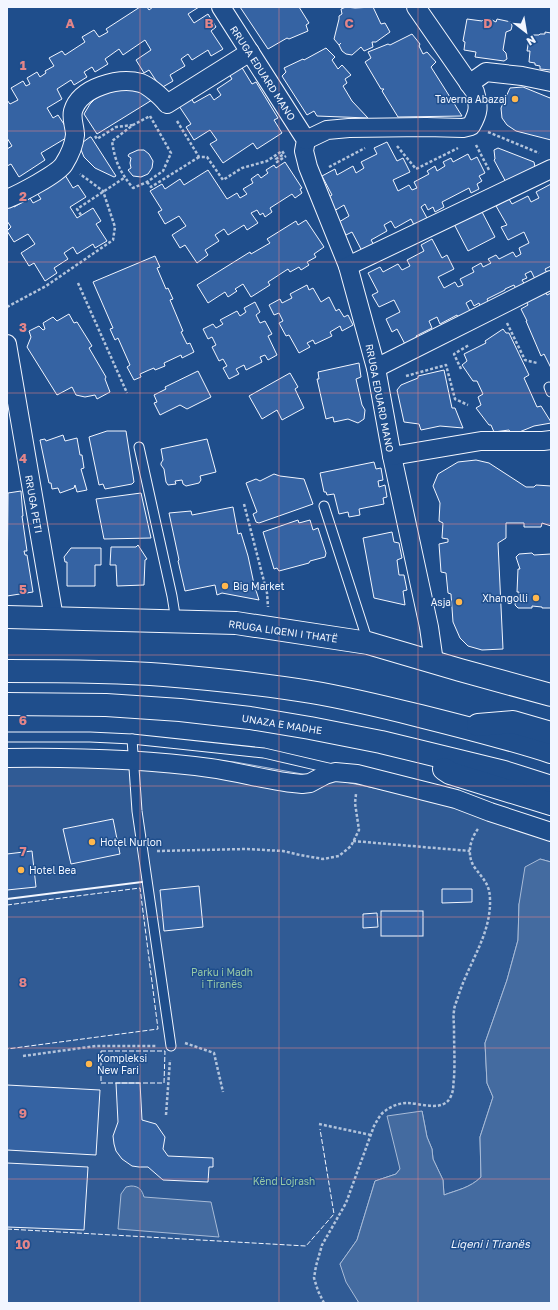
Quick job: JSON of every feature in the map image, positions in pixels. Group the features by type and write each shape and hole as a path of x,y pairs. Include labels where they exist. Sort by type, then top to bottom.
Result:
{"main road":[{"name":"RRUGA LIQENI I THATË","path":"7,617 236,623 368,643 551,695"},
{"path":"7,671 93,672 162,675 312,692 392,709 464,727 551,752"},
{"name":"UNAZA E MADHE","path":"7,704 106,705 203,712 250,718 381,742 504,772 551,787"},
{"path":"464,727 513,722 551,733"},
{"path":"420,752 450,774 551,804"}],"street":[{"name":"RRUGA EDUARD MANO","path":"221,7 306,140 304,151 308,167 348,266 376,368 392,456 429,626 434,662"},
{"path":"306,140 327,130 349,128 463,128 471,126 478,114 478,104 475,92 416,7"},
{"path":"7,199 44,180 64,165 72,148 75,134 73,111 79,99 94,88 118,81 142,84 162,97 167,104 250,52"},
{"path":"469,84 486,72 522,76 551,82"},
{"path":"348,266 551,169"},
{"path":"376,368 551,280"},
{"name":"RRUGA PETI","path":"7,344 13,411 54,618"},
{"path":"392,456 481,442 551,440"},
{"path":"7,758 105,759 133,761 210,768 302,784 310,783 325,775 335,772 344,772 456,799 551,832"}],"lane":[{"path":"139,447 176,621"},
{"path":"324,506 368,643"},
{"path":"7,737 90,737 132,739 264,753 344,772"},
{"path":"132,739 137,811 170,1042"}],"path":[{"path":"150,116 171,153 163,171 148,182 133,188 124,178 115,157 112,141 133,125 150,116"},
{"path":"174,117 199,157"},
{"path":"92,132 97,139 116,127 133,125"},
{"path":"471,126 530,149"},
{"path":"312,177 372,145"},
{"path":"399,150 407,157 416,169 461,147"},
{"path":"148,182 151,187 199,157 207,157 223,180 242,168 267,161 282,151 284,154 276,159 277,162 290,154"},
{"path":"481,153 489,170"},
{"path":"7,307 46,286 113,240 115,227 103,191 78,172 64,165"},
{"path":"81,215 77,209 124,178"},
{"path":"78,284 127,393"},
{"path":"500,327 513,320"},
{"path":"507,323 525,360 537,363"},
{"path":"461,369 454,354 474,342"},
{"path":"402,378 446,365 455,399 468,405"},
{"path":"244,504 267,593"},
{"path":"143,853 150,851 246,849 282,850 323,859 339,856 351,846 360,830 355,803"},
{"path":"324,1303 318,1292 314,1278 316,1266 322,1245 346,1203 374,1126 384,1111 394,1105 408,1103 434,1106 448,1101 451,1096 455,1067 454,1011 460,990 483,937 488,921 490,904 488,888 484,878 474,867 470,856 470,851 472,837 490,812"},
{"path":"353,841 470,851"},
{"path":"166,1115 169,1083 170,1042"},
{"path":"23,1056 96,1046 170,1042 214,1053 223,1092"},
{"path":"319,1124 371,1135"}],"green space":[{"name":"Parku i Madh i Tiranës","path":"7,751 155,754 235,762 388,791 456,807 551,834 551,862 540,859 519,904 518,940 507,980 485,1043 487,1083 493,1097 480,1137 481,1177 468,1186 444,1195 443,1180 433,1159 432,1149 427,1137 422,1111 400,1169 396,1174 375,1181 357,1240 340,1264 359,1303 7,1303"}],"water":[{"name":"Liqeni i Tiranës","path":"540,859 551,862 551,1303 359,1303 346,1282 340,1264 357,1240 375,1181 396,1174 400,1169 387,1116 422,1111 427,1137 432,1149 433,1159 443,1180 444,1195 468,1186 481,1177 480,1137 493,1097 487,1083 485,1043 507,980 518,940 519,904 525,867"},
{"path":"131,1186 140,1189 144,1197 211,1202 219,1237 118,1229 121,1194 126,1187"}],"building":[{"path":"140,7 147,7 149,10 153,7 199,7 188,14 194,23 208,14 216,27 211,31 223,49 211,56 208,50 192,60 188,54 181,59 185,66 170,75 173,81 161,88 149,70 144,73 136,60 151,50 145,40 123,55 119,49 105,59 108,64 95,72 92,67 84,72 87,77 74,85 71,80 57,89 62,99 47,108 53,118 58,115 71,135 41,153 45,160 19,177 11,164 7,166 7,149 12,146 7,138 7,100 10,104 18,100 11,88 23,81 26,86 30,84 27,78 37,72 40,77 46,73 45,71 54,66 49,58 62,51 65,55 85,42 82,37 94,30 99,37 108,32 106,29"},
{"path":"240,7 299,7 309,23 306,25 308,31 289,39 287,38 268,49"},
{"path":"346,7 373,7 381,24 385,23 390,32 376,42 372,42 373,47 364,51 361,47 352,55 346,54 342,51 334,39 339,16 342,14 341,9"},
{"path":"467,19 482,21 484,19 490,19 496,22 497,19 511,22 511,30 506,32 503,50 506,53 507,59 504,61 475,57 476,52 464,50 465,42 463,41"},
{"path":"545,32 551,33 551,70 540,69 540,66 529,62 530,51 527,51 529,39 532,39 532,35 545,34"},
{"path":"412,34 420,44 419,46 423,54 427,52 436,62 431,67 462,116 398,117 382,91 384,89 381,89 365,62 371,58 368,52 388,44 390,45"},
{"path":"326,48 335,57 332,60 338,69 342,65 351,75 345,79 347,83 343,86 352,101 368,118 317,116 314,111 307,115 282,76 286,72 284,68 303,59 304,60"},
{"path":"241,66 252,84 256,82 278,118 274,120 282,133 257,149 253,143 223,163 210,144 217,140 210,130 194,140 186,127 191,124 179,106 191,98 194,103 210,94 214,100 221,95 217,89 232,79 229,74"},
{"path":"523,87 550,98 551,95 551,140 516,131 507,125 502,118 501,108 510,88"},
{"path":"118,89 130,89 145,94 152,100 97,134 84,114 95,99 102,94"},
{"path":"90,137 116,176 114,177 95,168 84,157 79,145"},
{"path":"387,142 397,161 403,158 410,172 393,180 398,191 409,185 412,190 417,188 414,182 429,174 427,171 435,166 437,171 445,166 443,162 451,158 453,162 468,154 471,160 477,157 485,173 479,176 482,181 477,184 479,189 471,193 469,188 442,202 444,207 435,212 433,207 428,210 425,204 421,207 427,218 414,225 411,219 395,228 391,221 384,225 387,231 371,240 374,245 362,251 352,232 346,235 339,222 349,216 344,205 334,211 327,198 332,195 322,176 335,169 337,175 353,166 356,173 364,168 361,162 377,154 374,148"},
{"path":"498,148 534,162 535,167 508,186 494,160 494,150"},
{"path":"138,150 144,150 149,154 153,161 152,168 148,174 141,177 133,176 128,170 131,168 131,158 128,156 129,154"},
{"path":"285,162 302,188 300,189 302,193 295,198 292,194 270,208 272,212 265,217 263,213 260,215 257,210 251,213 258,223 247,230 244,225 228,235 224,229 215,235 219,241 205,250 208,255 197,263 185,245 180,248 172,235 186,226 179,216 165,224 158,212 162,210 150,191 162,184 165,189 180,179 184,185 208,170 227,199 237,193 240,198 247,194 243,189 253,183 251,179 258,174 261,178 268,173 266,170 274,165 276,168"},
{"path":"65,175 73,188 78,185 86,197 70,207 77,218 93,208 101,221 96,224 107,241 95,248 93,244 77,254 73,247 64,253 68,259 54,268 57,273 45,281 34,263 29,266 21,253 35,244 28,234 14,242 7,231 11,227 7,221 7,205 11,202 14,207 30,198 33,203 41,199 37,193"},
{"path":"551,184 551,266 545,269 548,275 536,281 531,271 525,274 527,278 522,280 525,285 516,289 514,285 505,289 487,299 489,303 481,308 479,303 474,306 471,300 466,303 472,315 460,321 457,315 440,324 437,317 429,321 432,328 416,336 419,342 407,348 397,329 392,332 386,319 400,312 394,300 379,307 372,295 378,292 368,273 380,267 383,272 398,264 402,270 410,266 407,260 424,251 421,245 432,239 442,258 447,255 454,269 438,277 444,288 455,282 458,287 463,285 460,279 474,272 472,268 481,263 483,267 491,263 488,259 496,255 499,259 513,252 516,257 521,254 519,248 529,243 524,232 508,240 501,227 507,225 496,206 509,199 512,204 528,196 531,202 539,198 536,192"},
{"path":"481,210 495,237 468,251 454,224"},
{"path":"306,220 324,247 314,254 316,257 307,262 309,265 301,270 299,267 290,272 288,269 268,282 270,285 251,297 243,284 235,289 237,291 228,297 225,292 208,303 197,285 250,252 251,254 270,243 267,239 296,221 298,225"},
{"path":"155,256 160,267 157,268 166,289 168,288 173,299 170,300 183,331 181,332 187,344 190,343 194,352 182,358 181,355 164,363 165,366 155,370 154,368 140,374 141,377 134,380 127,367 130,365 118,338 115,340 110,329 113,328 93,282"},
{"path":"307,285 309,290 313,288 321,302 329,297 336,311 339,309 344,317 348,315 353,325 342,331 340,326 330,332 332,336 315,344 313,340 307,343 310,347 299,353 289,335 286,336 279,323 283,321 279,313 274,315 269,305 280,299 282,303 292,298 290,294"},
{"path":"544,289 547,295 551,293 551,368 544,354 541,356 521,309 528,305 525,299"},
{"path":"255,302 260,312 256,315 260,323 265,321 272,334 268,336 277,355 268,360 265,355 260,357 262,362 246,370 244,365 236,369 239,374 229,379 223,368 227,366 223,359 219,361 212,347 216,345 212,337 208,339 203,329 213,324 216,328 223,324 220,320 237,311 240,316 246,312 244,308"},
{"path":"69,314 74,323 77,322 92,346 89,348 106,377 105,379 110,392 97,399 95,395 85,397 76,395 72,387 57,395 27,347 31,337 29,331 39,326 43,330 45,329 43,323 53,317 57,321"},
{"path":"503,329 506,333 509,333 529,375 524,378 537,407 541,406 551,422 534,426 512,435 509,430 494,432 491,425 489,425 476,408 481,405 478,397 483,394 477,381 473,381 462,365 467,361 464,354 486,343 485,341"},
{"path":"359,363 361,377 356,379 362,405 365,410 364,419 358,423 348,419 334,422 333,417 326,419 317,379 319,379 318,372"},
{"path":"444,370 452,408 455,408 463,428 440,426 421,430 419,424 404,422 397,390 401,385 418,378 418,376"},
{"path":"198,371 211,397 187,409 180,405 160,415 154,403 157,402 154,395 166,389 165,387"},
{"path":"290,373 298,387 295,389 304,408 282,420 277,410 262,419 249,396"},
{"path":"107,431 126,431 134,482 132,484 105,489 103,484 99,485 89,437"},
{"path":"63,435 65,441 77,438 84,468 81,469 87,490 77,492 75,485 74,488 60,493 58,488 52,489 51,483 49,483 40,440 45,439 46,441"},
{"path":"207,439 216,472 200,476 201,480 199,483 186,486 183,484 182,480 175,481 176,484 168,485 166,482 164,469 161,465 163,460 161,449"},
{"path":"476,460 489,463 526,487 534,487 536,485 551,486 551,526 542,523 541,527 524,527 524,523 506,523 506,538 498,543 503,649 482,650 468,646 460,638 453,622 451,594 448,593 446,573 441,572 439,544 448,542 448,539 442,538 443,523 439,521 440,503 433,486 438,474 458,462"},
{"path":"374,462 376,469 381,468 383,480 378,481 379,487 385,485 387,497 383,498 384,504 359,509 360,515 349,517 348,512 339,514 334,494 327,495 326,492 324,492 320,473"},
{"path":"274,474 304,479 313,504 259,523 256,522 253,514 257,512 246,483 256,479 260,481"},
{"path":"21,491 22,516 27,551 24,551 25,555 27,555 33,592 7,596 8,493"},
{"path":"141,493 151,538 104,539 96,499"},
{"path":"233,507 238,534 241,533 259,600 222,593 217,595 215,585 185,591 169,513 191,511 192,515"},
{"path":"298,520 299,523 310,520 313,530 318,528 326,553 325,557 279,571 277,568 274,569 263,532"},
{"path":"392,532 394,542 399,543 402,558 397,560 399,575 404,575 407,590 403,591 405,605 374,598 363,538"},
{"path":"138,545 147,559 145,560 144,585 117,586 116,565 110,565 111,547 136,547"},
{"path":"71,548 101,548 101,565 95,565 95,586 67,586 67,562 65,562 64,557"},
{"path":"532,553 534,555 551,554 551,608 532,606 532,608 518,608 515,605 516,599 519,598 519,592 517,592 518,569 520,569 516,557 519,554"},
{"name":"Hotel Nurlon","path":"113,819 120,854 71,864 63,829"},
{"name":"Hotel Bea","path":"32,851 36,887 7,890 7,854"},
{"path":"199,886 203,927 164,931 160,890"},
{"path":"442,889 472,889 472,902 442,903"},
{"path":"381,911 423,911 423,936 381,936"},
{"path":"377,913 378,927 363,928 363,914"},
{"path":"116,1083 140,1083 142,1120 156,1124 165,1137 163,1149 168,1156 213,1158 213,1167 209,1167 208,1182 163,1180 148,1167 132,1166 122,1159 116,1151 113,1136 118,1122"},
{"path":"7,1085 100,1090 96,1155 7,1150"},
{"path":"7,1163 88,1167 84,1230 7,1227"}],"fence":[{"path":"7,905 140,888 158,1029 7,1049"},
{"path":"101,1051 165,1051 164,1083 101,1083 101,1051"},
{"path":"7,1229 306,1246 334,1214 320,1129"}],"wall":[{"path":"7,899 142,882"}],"place":[{"name":"Taverna Abazaj","path":"515,99"},
{"name":"Big Market","path":"225,586"},
{"name":"Xhangolli","path":"536,598"},
{"name":"Asja","path":"459,602"},
{"name":"Hotel Nurlon","path":"92,842"},
{"name":"Hotel Bea","path":"21,870"},
{"name":"Kompleksi New Fari","path":"89,1064"}],"park label":[{"name":"Kënd Lojrash","path":"284,1181"}]}
